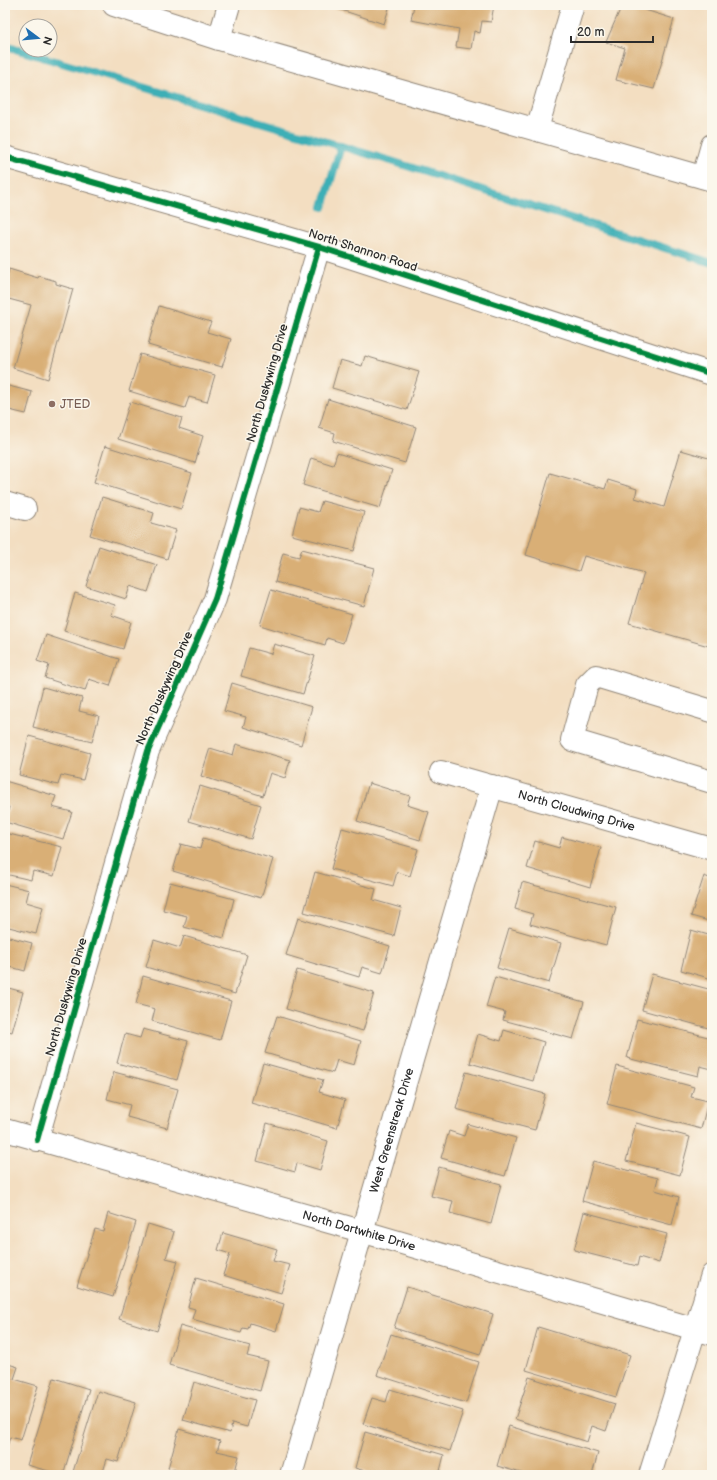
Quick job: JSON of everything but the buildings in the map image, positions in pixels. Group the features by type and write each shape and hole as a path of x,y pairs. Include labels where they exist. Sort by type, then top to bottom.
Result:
{"street":[{"path":"114,5 219,38 707,179 712,144"},
{"path":"219,38 229,5"},
{"path":"537,129 573,5"},
{"name":"North Shannon Road","path":"5,157 319,247 712,374"},
{"name":"North Duskywing Drive","path":"37,1140 148,752 215,599 319,247"},
{"path":"712,711 596,676 587,685 572,740 712,782"},
{"name":"North Cloudwing Drive","path":"441,772 712,850"},
{"name":"West Greenstreak Drive","path":"291,1475 492,786"},
{"name":"North Dartwhite Drive","path":"5,1130 361,1231 704,1332"},
{"path":"650,1475 704,1332 712,1275"}],"waterway":[{"path":"5,46 391,161 712,263"},
{"path":"323,207 341,146"}],"cycle path":[{"path":"5,157 319,247 712,374"},
{"path":"37,1140 148,751 215,599 319,247"}],"place":[{"name":"JTED","path":"52,404"}]}
